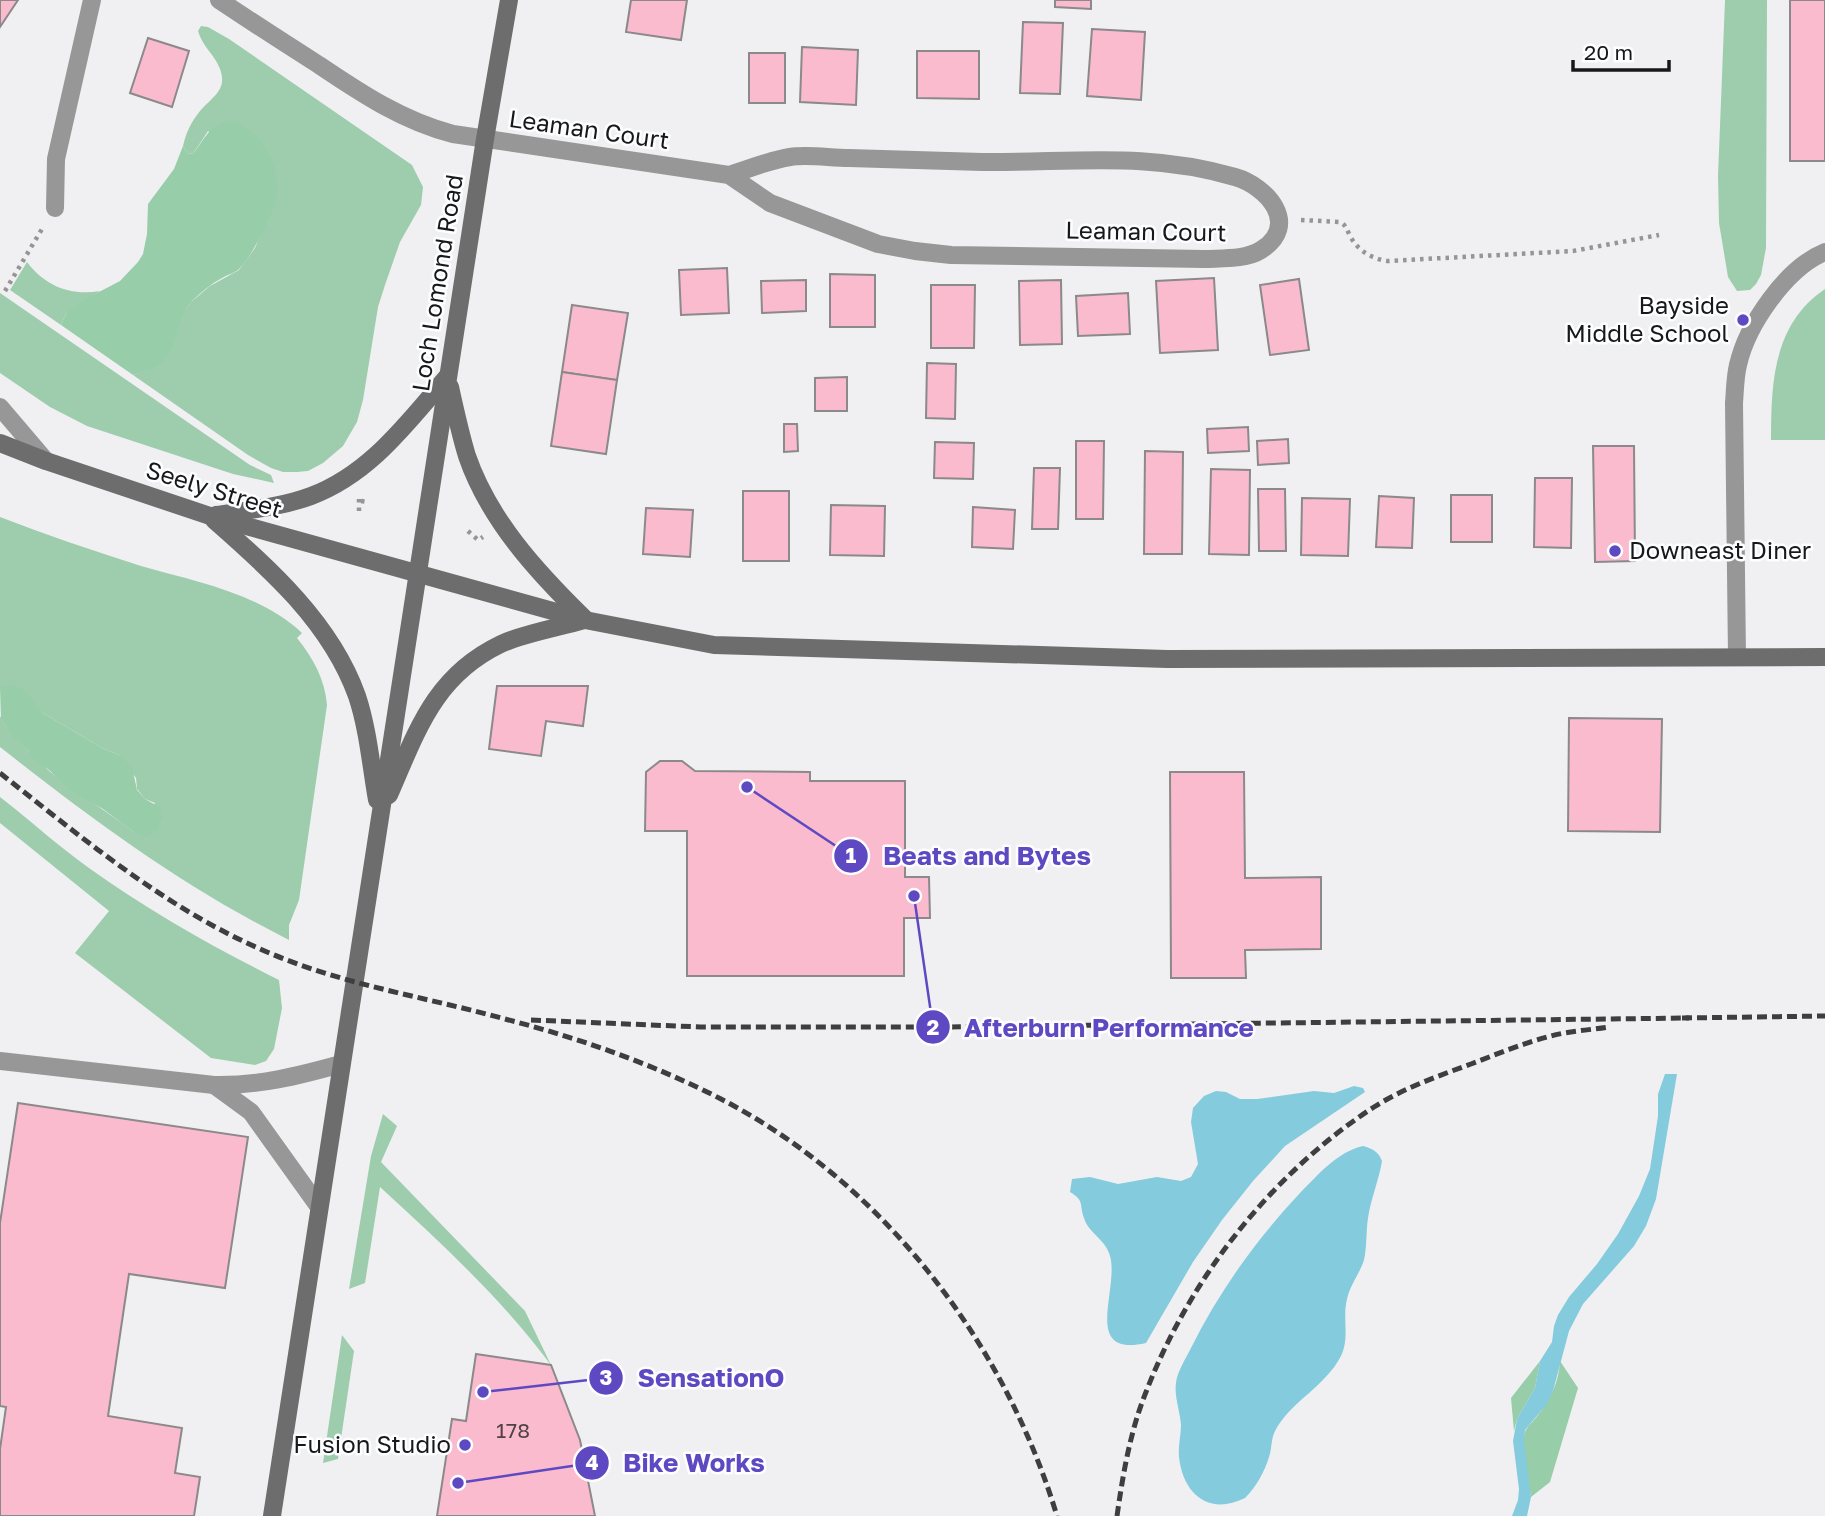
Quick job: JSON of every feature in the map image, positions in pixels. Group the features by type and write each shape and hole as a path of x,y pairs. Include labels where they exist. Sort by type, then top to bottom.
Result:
{"main road":[{"name":"Loch Lomond Road","path":"379,817 509,0"},
{"path":"210,516 309,497 346,480 373,460 448,377"},
{"path":"272,1516 379,817 421,721 446,683 467,665 502,643 585,620 544,579 521,550 482,489 468,458 448,377"},
{"name":"Seely Street","path":"0,443 210,516 585,620 714,645 1167,659 1825,657"},
{"path":"210,516 277,577 318,625 341,661 357,696 368,742 379,817"}],"street":[{"path":"55,208 56,159 92,0"},
{"name":"Leaman Court","path":"219,0 369,98 402,117 453,135 729,175 791,157 984,162 1126,159 1151,161 1237,177 1260,188 1273,201 1279,219 1276,234 1261,249 1239,257 1204,260 951,255 878,244 770,203 729,175"},
{"path":"1737,657 1734,403 1738,366 1750,332 1764,307 1814,257 1825,252"},
{"path":"0,407 46,461"},
{"path":"0,1061 243,1086 286,1079 341,1064"},
{"path":"214,1085 251,1112 318,1207"}],"path":[{"path":"5,291 55,208"},
{"path":"1279,219 1340,222 1345,225 1357,247 1371,257 1388,261 1573,251 1659,235"},
{"path":"361,500 369,502"},
{"path":"478,540 478,550"}],"green space":[{"path":"1725,0 1767,0 1766,248 1761,275 1756,284 1750,290 1737,291 1728,277 1719,223 1718,176"},
{"path":"201,26 229,39 412,165 423,187 421,205 400,242 378,307 357,422 343,446 323,463 308,471 283,472 271,468 133,375 158,366 173,342 181,315 191,302 210,286 239,270 255,248 276,196 208,131 193,154 187,153 183,146 194,119 218,93 222,82 218,64 198,31"},
{"path":"231,121 252,131 272,161 277,185 271,213 256,244 240,268 206,288 192,301 182,316 174,344 165,360 158,366 133,375 61,325 66,314 78,303 120,281 138,262 143,254 147,234 148,204 174,169 183,146 187,153 193,154 212,129"},
{"path":"27,262 42,277 59,287 78,292 100,291 66,314 61,325 10,290"},
{"path":"1825,289 1825,440 1771,440 1772,397 1778,356 1795,319 1808,303"},
{"path":"0,293 250,465 271,475 274,483 233,474 87,426 50,407 0,373"},
{"path":"0,517 141,566 247,598 285,619 302,633 297,638 317,669 324,686 327,705 299,900 289,925 289,940 175,875 70,801 0,747 0,716 12,734 51,773 134,832 155,803 145,799 137,789 136,778 119,755 43,713 34,703 0,688"},
{"path":"12,685 24,690 43,713 119,755 132,767 137,790 145,799 161,808 163,818 155,832 146,837 134,832 103,809 71,791 35,761 11,735 1,719 0,688"},
{"path":"0,797 112,884 158,914 279,980 282,1008 274,1049 266,1061 255,1065 211,1058 75,953 109,911 0,823"},
{"path":"383,1114 397,1126 381,1162 525,1311 551,1365 491,1294 380,1187 365,1283 349,1289 371,1156"},
{"path":"342,1335 354,1351 338,1459 323,1463"},
{"path":"1540,1361 1535,1388 1517,1419 1514,1431 1511,1398"},
{"path":"1560,1361 1578,1388 1550,1482 1531,1497 1524,1455 1525,1432 1550,1396 1558,1376"}],"water":[{"path":"1665,1074 1677,1074 1656,1199 1646,1226 1634,1246 1583,1304 1569,1331 1553,1391 1547,1404 1525,1430 1531,1497 1527,1516 1512,1516 1519,1489 1513,1441 1517,1419 1535,1388 1540,1361 1552,1342 1558,1315 1618,1234 1639,1196 1650,1169 1658,1116 1658,1094"},
{"path":"1354,1086 1363,1088 1365,1092 1285,1146 1253,1181 1193,1262 1146,1343 1126,1345 1114,1340 1108,1330 1107,1316 1112,1267 1109,1253 1086,1223 1080,1200 1070,1192 1072,1179 1090,1177 1118,1184 1157,1177 1181,1181 1191,1177 1198,1164 1191,1122 1193,1108 1204,1096 1216,1091 1226,1092 1240,1099 1257,1099 1314,1091 1334,1093"},
{"path":"1363,1146 1375,1151 1382,1161 1369,1211 1364,1260 1347,1299 1345,1342 1341,1356 1326,1377 1282,1420 1274,1434 1265,1468 1249,1494 1232,1503 1209,1503 1192,1491 1182,1470 1179,1453 1181,1425 1176,1398 1180,1370 1227,1286 1268,1229 1329,1165 1345,1153"}],"building":[{"path":"0,0 18,0 0,27"},
{"path":"631,0 687,0 681,40 626,32"},
{"path":"1055,0 1091,0 1091,9 1055,7"},
{"path":"1790,0 1825,0 1825,161 1790,161"},
{"path":"1023,22 1063,23 1060,94 1020,93"},
{"path":"1092,29 1145,32 1141,100 1087,96"},
{"path":"148,38 189,51 172,107 130,93"},
{"path":"802,47 858,50 856,105 800,102"},
{"path":"917,51 979,51 979,99 917,98"},
{"path":"749,53 785,53 785,103 749,103"},
{"path":"727,268 729,313 681,315 679,270"},
{"path":"830,274 875,275 875,327 830,327"},
{"path":"1214,278 1218,350 1160,353 1156,281"},
{"path":"1299,279 1309,350 1270,355 1260,285"},
{"path":"806,280 806,311 762,313 761,281"},
{"path":"1061,280 1062,344 1020,345 1019,281"},
{"path":"931,285 975,285 974,348 931,348"},
{"path":"1128,293 1130,334 1078,336 1076,296"},
{"path":"572,305 628,313 617,380 562,372"},
{"path":"927,363 956,364 955,419 926,418"},
{"path":"562,372 617,380 606,454 551,446"},
{"path":"847,377 847,411 815,411 815,378"},
{"path":"784,424 797,424 798,451 784,452"},
{"path":"1248,427 1249,451 1208,453 1207,429"},
{"path":"1288,439 1289,463 1258,465 1257,441"},
{"path":"1076,441 1104,441 1103,519 1076,519"},
{"path":"935,442 974,443 973,479 934,478"},
{"path":"1593,446 1634,446 1635,561 1595,562"},
{"path":"1145,451 1183,452 1182,554 1144,554"},
{"path":"1034,468 1060,468 1058,529 1032,529"},
{"path":"1211,469 1250,470 1249,555 1209,554"},
{"path":"1535,478 1572,478 1571,548 1534,547"},
{"path":"1258,489 1285,489 1286,551 1259,551"},
{"path":"743,491 789,491 789,561 743,561"},
{"path":"1451,495 1492,495 1492,542 1451,542"},
{"path":"1379,496 1414,498 1412,548 1376,547"},
{"path":"1302,498 1350,499 1348,556 1301,555"},
{"path":"831,505 885,506 884,556 830,555"},
{"path":"973,507 1015,510 1013,549 972,547"},
{"path":"646,508 693,510 690,557 643,554"},
{"path":"497,686 588,686 583,726 546,721 541,756 489,749"},
{"path":"1569,718 1662,719 1660,832 1568,831"},
{"path":"660,761 682,761 695,771 810,772 810,781 905,781 905,877 929,877 930,918 904,918 904,976 687,976 687,831 645,831 646,772"},
{"path":"1170,772 1244,772 1245,878 1321,877 1321,949 1245,950 1246,978 1171,978"},
{"path":"18,1103 248,1137 225,1288 129,1274 108,1416 182,1428 175,1473 200,1477 194,1516 0,1516 0,1449 6,1407 0,1406 0,1223"},
{"path":"476,1354 551,1365 580,1440 595,1516 437,1516 452,1419 466,1421"}],"railway":[{"path":"0,773 156,891 189,912 258,948 349,980 533,1026 588,1043 695,1086 780,1134 835,1175 885,1222 930,1274 971,1330 1005,1390 1034,1452 1057,1516"},
{"path":"1682,1018 1825,1016"},
{"path":"531,1020 700,1027 944,1027 1689,1018"},
{"path":"1117,1516 1131,1438 1146,1392 1164,1350 1210,1269 1268,1197 1301,1164 1336,1134 1374,1107 1409,1088 1541,1039 1609,1027"}],"place":[{"name":"Bayside Middle School","path":"1743,320"},
{"name":"Downeast Diner","path":"1615,551"},
{"name":"Beats and Bytes","path":"747,787"},
{"name":"Afterburn Performance","path":"914,896"},
{"name":"SensationO","path":"483,1392"},
{"name":"Fusion Studio","path":"465,1445"},
{"name":"Bike Works","path":"458,1483"}]}
